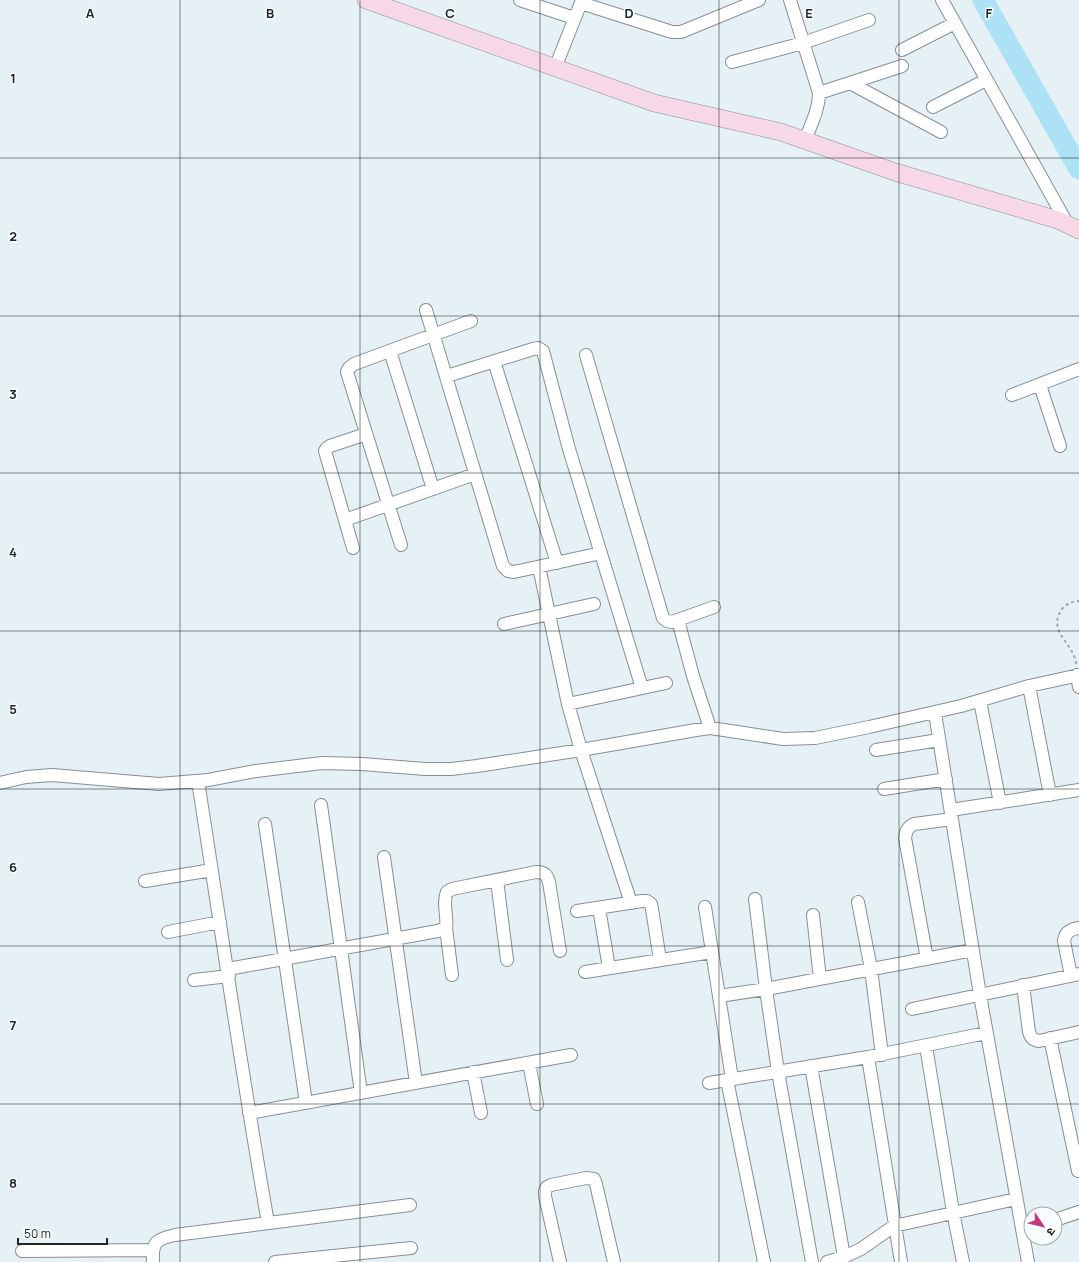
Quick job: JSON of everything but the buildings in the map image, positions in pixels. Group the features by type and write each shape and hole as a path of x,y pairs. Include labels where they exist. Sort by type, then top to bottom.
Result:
{"street":[{"path":"366,0 654,103 780,132 895,172 1058,220 1074,228"},
{"path":"520,0 574,18"},
{"path":"555,68 581,1 672,32 681,32 759,0"},
{"path":"790,0 819,93 817,107 805,140"},
{"path":"942,0 986,80 1074,228"},
{"path":"732,62 803,43 869,20"},
{"path":"902,50 955,23"},
{"path":"819,93 902,66"},
{"path":"933,107 986,80"},
{"path":"850,83 941,132"},
{"path":"426,310 503,566 508,571 514,572 601,553"},
{"path":"401,545 347,372 354,364 472,320"},
{"path":"447,376 533,349 538,348 542,351 569,449 642,688"},
{"path":"390,351 433,489"},
{"path":"586,354 663,618 672,622 714,607"},
{"path":"494,361 557,562"},
{"path":"1012,395 1079,369"},
{"path":"1040,384 1060,446"},
{"path":"353,548 325,451 326,448 330,446 366,434"},
{"path":"345,520 475,474"},
{"path":"539,567 568,704 580,750 631,903"},
{"path":"504,624 594,604"},
{"path":"678,620 693,676 710,728"},
{"path":"0,783 26,777 52,775 160,784 198,781 256,771 322,763 362,764 425,769 452,769 580,750 710,728 783,739 815,738 935,713 980,702 1029,686 1078,679"},
{"path":"568,704 666,683"},
{"path":"1029,686 1050,795"},
{"path":"980,702 1000,803"},
{"path":"935,713 986,1033 1016,1199 1023,1221"},
{"path":"876,750 939,740"},
{"path":"884,789 946,779"},
{"path":"198,781 249,1113 268,1223"},
{"path":"927,959 905,838 906,831 910,826 952,814 1000,803 1079,790"},
{"path":"321,805 361,1093"},
{"path":"265,824 306,1103"},
{"path":"384,857 416,1083"},
{"path":"145,881 212,870"},
{"path":"452,975 444,898 447,892 452,889 542,872 547,875 549,882 560,951"},
{"path":"497,880 507,960"},
{"path":"755,899 778,1072 812,1262"},
{"path":"577,911 647,901 651,904 660,960"},
{"path":"858,902 871,970 882,1055"},
{"path":"705,907 719,996 729,1079 764,1262"},
{"path":"599,908 609,968"},
{"path":"813,915 820,979"},
{"path":"168,932 220,922"},
{"path":"194,980 285,958 396,939 438,931 446,928"},
{"path":"912,1009 1075,975 1064,941 1064,936 1068,932 1079,928"},
{"path":"719,996 871,970 973,950"},
{"path":"585,972 712,952"},
{"path":"1023,985 1030,1037 1039,1041 1079,1032"},
{"path":"709,1083 882,1055 986,1033"},
{"path":"1050,1038 1078,1171"},
{"path":"926,1046 953,1212 963,1262"},
{"path":"249,1113 571,1055"},
{"path":"868,1057 901,1262"},
{"path":"529,1062 537,1104"},
{"path":"811,1066 844,1257"},
{"path":"473,1072 481,1113"},
{"path":"560,1262 545,1191 547,1187 551,1185 586,1178 594,1180 596,1184 614,1262"},
{"path":"827,1262 844,1257 861,1249 894,1226 1016,1199"},
{"path":"22,1251 153,1256 155,1244 162,1238 175,1235 410,1205"},
{"path":"1063,1217 1079,1212"},
{"path":"1027,1246 1028,1262"},
{"path":"275,1262 411,1248"}],"path":[{"path":"1078,679 1076,662 1070,648 1058,631 1058,620 1060,612 1064,607 1069,603 1079,601"}],"waterway":[{"path":"983,0 1079,169"}]}
